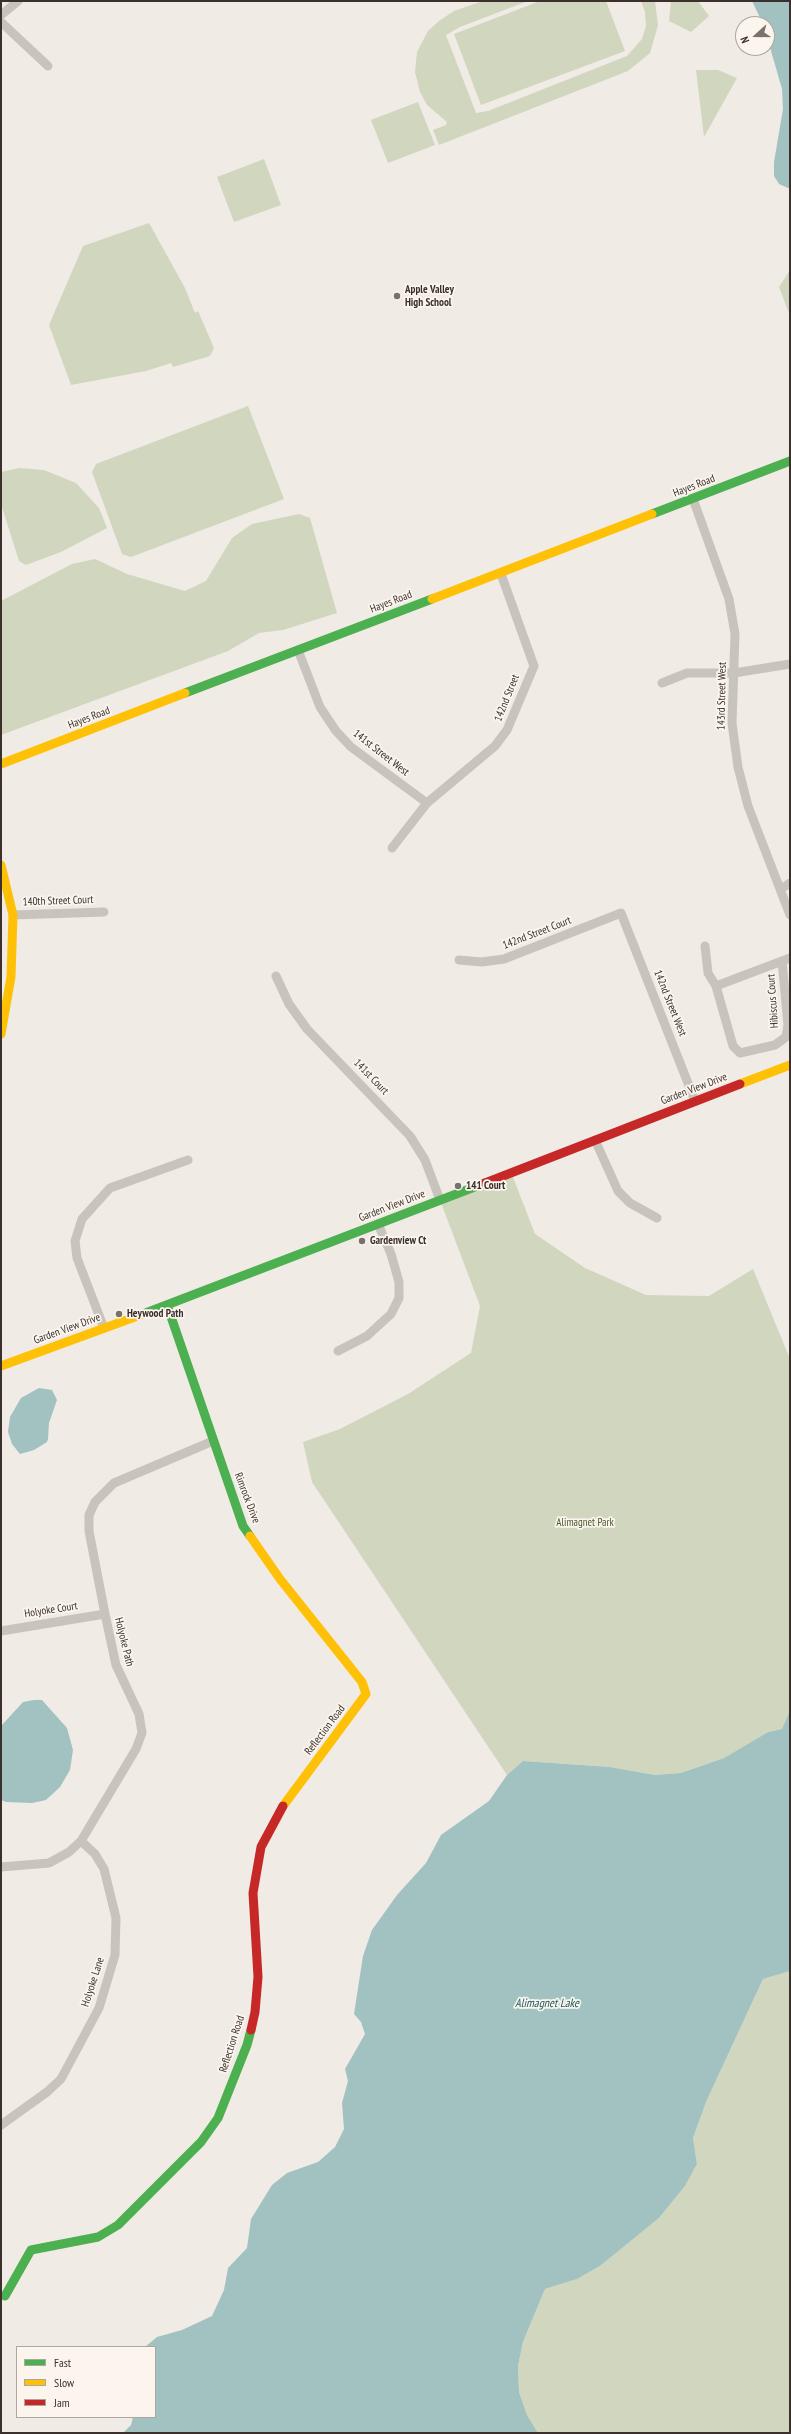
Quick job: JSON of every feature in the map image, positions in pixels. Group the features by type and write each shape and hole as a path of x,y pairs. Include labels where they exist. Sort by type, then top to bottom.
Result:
{"street":[{"path":"1,15 18,1"},
{"path":"1,22 48,66"},
{"name":"Hayes Road","path":"1,764 298,650 502,574 790,461"},
{"name":"143rd Street West","path":"693,499 729,599 735,634 732,723 738,768 748,806 790,915"},
{"name":"142nd Street","path":"392,848 427,803 495,746 507,730 534,666 502,574"},
{"name":"141st Street West","path":"298,650 320,707 336,731 351,747 427,803"},
{"path":"662,683 687,673 734,673 790,664"},
{"path":"1,865 13,915 11,977 1,1034"},
{"path":"780,889 790,883"},
{"name":"140th Street Court","path":"13,915 104,912"},
{"name":"142nd Street Court","path":"459,960 482,962 504,959 621,913"},
{"name":"142nd Street West","path":"621,913 696,1101"},
{"name":"Hibiscus Court","path":"705,946 708,974 716,986 733,1046 740,1054 775,1045 786,1037 788,1025 786,959 716,986"},
{"name":"141st Court","path":"276,976 289,1004 307,1029 410,1136 425,1160 440,1200"},
{"name":"Garden View Drive","path":"1,1366 167,1305 790,1065"},
{"path":"595,1140 618,1191 630,1203 657,1218"},
{"path":"104,1328 77,1258 75,1241 82,1219 110,1188 188,1160"},
{"path":"338,1351 367,1336 391,1314 399,1298 398,1282 391,1254 378,1224"},
{"name":"Rimrock Drive","path":"167,1305 243,1526 280,1579 362,1682 366,1694"},
{"name":"Holyoke Path","path":"1,1867 49,1863 69,1852 81,1841 136,1749 142,1733 139,1714 116,1665 105,1614 89,1531 89,1515 94,1502 114,1483 213,1441"},
{"name":"Holyoke Court","path":"1,1631 105,1614"},
{"name":"Reflection Road","path":"5,2296 31,2250 98,2237 118,2224 201,2142 218,2118 247,2045 256,2012 258,1977 253,1893 261,1847 280,1810 366,1694"},
{"name":"Holyoke Lane","path":"1,2125 47,2092 61,2079 99,2008 115,1955 116,1918 104,1869 95,1854 81,1841"}],"green space":[{"path":"483,1 528,1 460,27 446,35 476,113 488,111 627,56 642,39 646,26 645,12 641,1 655,1 658,25 650,53 628,71 439,145 433,130 446,125 447,122 427,105 420,92 415,72 417,52 428,31 439,21 454,11"},
{"path":"540,1 606,1 625,51 481,105 454,34"},
{"path":"671,1 698,1 709,16 691,32 669,21"},
{"path":"696,70 718,70 737,78 704,137"},
{"path":"418,102 435,145 388,163 371,120"},
{"path":"264,159 281,205 234,222 217,177"},
{"path":"149,223 185,288 195,313 198,311 214,348 210,356 173,367 171,363 146,371 71,385 49,325 83,246"},
{"path":"790,270 790,316 779,287"},
{"path":"248,406 284,499 131,557 122,554 92,472 96,464"},
{"path":"19,468 44,470 76,483 99,508 107,528 61,552 26,565 19,561 1,504 1,472"},
{"path":"299,514 310,518 337,613 283,630 259,633 228,651 1,735 1,601 72,564 95,559 127,574 185,591 206,581 232,538 252,524"},
{"name":"Alimagnet Park","path":"511,1172 535,1234 585,1268 646,1295 709,1296 753,1269 790,1359 790,1710 782,1729 768,1732 724,1758 681,1773 655,1775 610,1767 523,1761 507,1775 312,1482 303,1442 340,1429 408,1394 471,1353 480,1306 440,1200"},
{"path":"790,1971 790,2433 538,2433 527,2415 519,2392 518,2366 523,2342 545,2289 577,2279 600,2266 659,2218 685,2186 697,2164 693,2138 706,2102 763,1979"}],"water":[{"path":"752,1 790,1 790,188 779,184 774,176 774,162 783,109 782,89 772,56 775,56 775,16 759,16"},
{"path":"39,1388 52,1390 57,1400 49,1423 48,1439 47,1442 34,1450 20,1454 12,1444 8,1432 10,1417 21,1398"},
{"path":"42,1700 67,1728 73,1750 70,1770 60,1787 46,1800 32,1803 6,1802 1,1800 1,1726 23,1702"},
{"name":"Alimagnet Lake","path":"790,1710 790,1971 763,1979 706,2102 693,2138 697,2164 685,2186 659,2218 600,2266 577,2279 545,2289 523,2342 518,2366 519,2392 527,2415 538,2433 123,2433 131,2425 133,2418 156,2418 156,2346 146,2346 157,2337 182,2330 212,2316 224,2290 228,2268 247,2248 251,2219 272,2185 287,2173 318,2162 335,2147 344,2129 342,2103 348,2081 345,2069 365,2034 361,2022 354,2014 363,1956 372,1930 397,1895 426,1863 441,1835 489,1801 507,1775 523,1761 610,1767 655,1775 681,1773 724,1758 768,1732 782,1729"}],"traffic: fast":[{"path":"652,514 790,461"},
{"path":"185,693 432,599"},
{"path":"143,1314 485,1183"},
{"path":"167,1305 243,1526 250,1536"},
{"path":"5,2296 31,2250 98,2237 118,2225 201,2142 218,2118 247,2045 251,2030"}],"traffic: slow":[{"path":"432,599 652,514"},
{"path":"1,764 185,693"},
{"path":"1,865 13,915 11,977 1,1034"},
{"path":"740,1084 790,1065"},
{"path":"1,1366 143,1314"},
{"path":"250,1536 280,1579 362,1682 366,1694 283,1806"}],"traffic: jam":[{"path":"485,1183 740,1084"},
{"path":"251,2030 255,2012 258,1977 253,1893 261,1847 283,1806"}],"place":[{"name":"Apple Valley High School","path":"397,296"},
{"name":"141 Court","path":"458,1186"},
{"name":"Gardenview Ct","path":"362,1241"},
{"name":"Heywood Path","path":"119,1314"}]}
